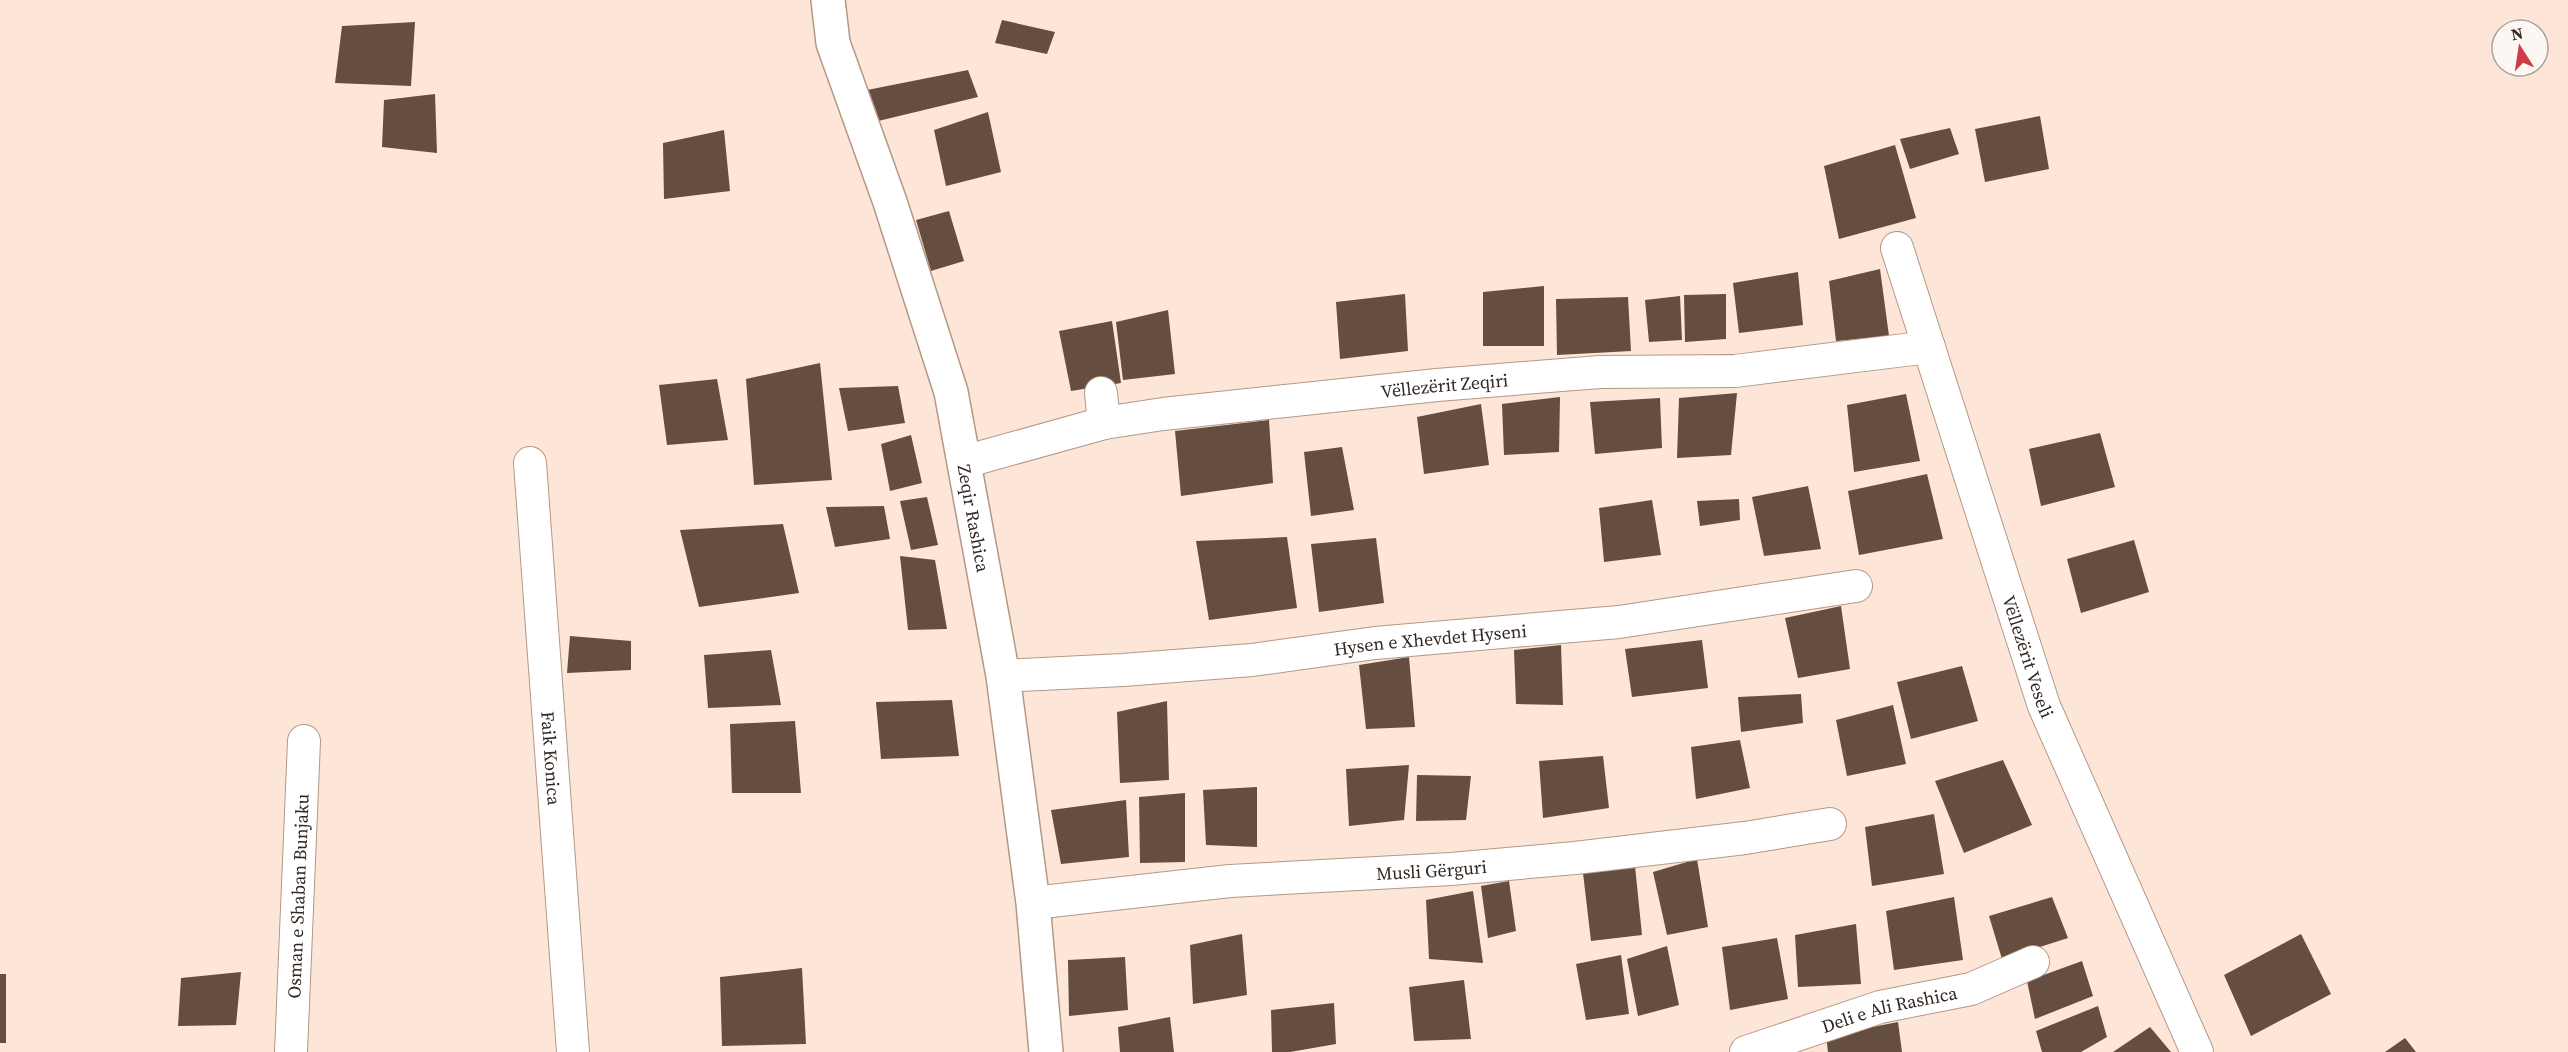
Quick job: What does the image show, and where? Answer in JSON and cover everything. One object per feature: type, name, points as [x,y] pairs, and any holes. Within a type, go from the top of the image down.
[{"type":"street","name":"Zeqir Rashica","points":[[828,0],[833,43],[890,202],[951,392],[1003,676],[1033,903],[1046,1052]]},
{"type":"street","name":"Vëllezërit Veseli","points":[[1897,248],[2044,706],[2197,1052]]},
{"type":"street","name":"Vëllezërit Zeqiri","points":[[964,462],[1103,408],[1163,414],[1437,385],[1600,372],[1735,371],[1929,347]]},
{"type":"street","name":"Faik Konica","points":[[530,463],[573,1052]]},
{"type":"street","name":"Hysen e Xhevdet Hyseni","points":[[1003,676],[1252,660],[1375,643],[1619,622],[1856,586]]},
{"type":"street","name":"Osman e Shaban Bunjaku","points":[[291,1052],[304,741]]},
{"type":"street","name":"Musli Gërguri","points":[[1033,903],[1230,881],[1451,869],[1575,858],[1745,838],[1830,824]]},
{"type":"street","name":"Deli e Ali Rashica","points":[[1746,1052],[1880,1007],[1971,989],[2033,962]]},
{"type":"building","points":[[1002,20],[1055,32],[1047,54],[995,43]]},
{"type":"building","points":[[415,22],[411,86],[335,83],[342,26]]},
{"type":"building","points":[[968,70],[978,97],[870,123],[857,92]]},
{"type":"building","points":[[435,94],[437,153],[382,147],[384,100]]},
{"type":"building","points":[[988,112],[1001,172],[946,186],[934,130]]},
{"type":"building","points":[[2040,116],[2049,169],[1985,182],[1975,129]]},
{"type":"building","points":[[1950,128],[1959,154],[1910,169],[1900,139]]},
{"type":"building","points":[[724,130],[730,191],[664,199],[663,143]]},
{"type":"building","points":[[1895,145],[1916,218],[1839,239],[1824,166]]},
{"type":"building","points":[[949,211],[964,261],[931,271],[916,220]]},
{"type":"building","points":[[1880,269],[1889,336],[1836,341],[1829,281]]},
{"type":"building","points":[[1798,272],[1803,325],[1739,333],[1733,283]]},
{"type":"building","points":[[1544,286],[1544,346],[1483,346],[1483,292]]},
{"type":"building","points":[[1405,294],[1408,351],[1340,359],[1336,302]]},
{"type":"building","points":[[1726,294],[1726,339],[1685,342],[1684,295]]},
{"type":"building","points":[[1680,296],[1682,340],[1649,342],[1645,300]]},
{"type":"building","points":[[1628,297],[1631,351],[1557,355],[1556,299]]},
{"type":"building","points":[[1168,310],[1175,374],[1123,380],[1116,322]]},
{"type":"building","points":[[1112,321],[1121,383],[1071,391],[1059,331]]},
{"type":"building","points":[[820,363],[832,480],[754,485],[746,379]]},
{"type":"building","points":[[717,379],[728,440],[667,445],[659,385]]},
{"type":"building","points":[[898,386],[905,423],[848,431],[839,388]]},
{"type":"building","points":[[1737,393],[1731,455],[1677,458],[1679,398]]},
{"type":"building","points":[[1906,394],[1920,461],[1854,472],[1847,405]]},
{"type":"building","points":[[1560,397],[1559,452],[1504,455],[1502,404]]},
{"type":"building","points":[[1660,398],[1662,448],[1595,454],[1590,402]]},
{"type":"building","points":[[1481,404],[1489,465],[1424,474],[1417,417]]},
{"type":"building","points":[[1269,420],[1273,483],[1181,496],[1175,431]]},
{"type":"building","points":[[2100,433],[2115,487],[2041,506],[2029,449]]},
{"type":"building","points":[[911,435],[922,483],[890,491],[881,444]]},
{"type":"building","points":[[1342,447],[1354,510],[1311,516],[1304,452]]},
{"type":"building","points":[[1927,474],[1943,539],[1859,555],[1848,491]]},
{"type":"building","points":[[1808,486],[1821,549],[1764,556],[1752,497]]},
{"type":"building","points":[[927,497],[938,545],[911,550],[900,501]]},
{"type":"building","points":[[1739,499],[1740,520],[1700,526],[1697,501]]},
{"type":"building","points":[[1652,500],[1661,555],[1604,562],[1599,508]]},
{"type":"building","points":[[884,506],[890,539],[835,547],[826,507]]},
{"type":"building","points":[[783,524],[799,593],[699,607],[680,530]]},
{"type":"building","points":[[1287,537],[1297,608],[1209,620],[1196,541]]},
{"type":"building","points":[[1376,538],[1384,603],[1319,612],[1311,544]]},
{"type":"building","points":[[2134,540],[2149,592],[2081,613],[2067,559]]},
{"type":"building","points":[[900,556],[935,560],[947,629],[908,630]]},
{"type":"building","points":[[1841,606],[1850,669],[1798,678],[1785,618]]},
{"type":"building","points":[[570,636],[631,641],[631,670],[567,673]]},
{"type":"building","points":[[1702,640],[1708,688],[1632,697],[1625,649]]},
{"type":"building","points":[[1561,645],[1563,705],[1516,704],[1514,650]]},
{"type":"building","points":[[771,650],[781,705],[708,708],[704,655]]},
{"type":"building","points":[[1409,657],[1415,727],[1366,729],[1359,665]]},
{"type":"building","points":[[1962,666],[1978,721],[1911,739],[1897,682]]},
{"type":"building","points":[[1801,694],[1803,723],[1741,732],[1738,697]]},
{"type":"building","points":[[952,700],[959,756],[881,759],[876,702]]},
{"type":"building","points":[[1167,701],[1169,780],[1120,783],[1117,712]]},
{"type":"building","points":[[1893,705],[1906,764],[1847,776],[1836,720]]},
{"type":"building","points":[[795,721],[801,793],[732,793],[730,724]]},
{"type":"building","points":[[1740,740],[1750,788],[1696,799],[1691,747]]},
{"type":"building","points":[[1603,756],[1609,808],[1543,818],[1539,761]]},
{"type":"building","points":[[2003,760],[2032,825],[1964,853],[1935,781]]},
{"type":"building","points":[[1409,765],[1404,820],[1349,826],[1346,769]]},
{"type":"building","points":[[1417,775],[1471,776],[1466,820],[1416,821]]},
{"type":"building","points":[[1257,787],[1257,847],[1206,845],[1203,790]]},
{"type":"building","points":[[1185,793],[1185,862],[1140,863],[1139,797]]},
{"type":"building","points":[[1126,800],[1129,857],[1061,864],[1051,810]]},
{"type":"building","points":[[1934,814],[1944,874],[1872,886],[1865,827]]},
{"type":"building","points":[[1697,859],[1708,927],[1667,935],[1653,872]]},
{"type":"building","points":[[1635,866],[1642,935],[1591,941],[1583,873]]},
{"type":"building","points":[[1509,881],[1516,931],[1488,938],[1481,886]]},
{"type":"building","points":[[1473,891],[1483,963],[1429,959],[1426,900]]},
{"type":"building","points":[[1954,897],[1963,960],[1894,970],[1886,911]]},
{"type":"building","points":[[2052,897],[2068,938],[2002,959],[1989,916]]},
{"type":"building","points":[[1856,924],[1861,984],[1798,987],[1795,935]]},
{"type":"building","points":[[1242,934],[1247,995],[1193,1004],[1190,945]]},
{"type":"building","points":[[2301,934],[2331,994],[2251,1036],[2224,975]]},
{"type":"building","points":[[1777,938],[1788,999],[1730,1010],[1722,947]]},
{"type":"building","points":[[1667,946],[1679,1005],[1638,1016],[1627,959]]},
{"type":"building","points":[[1621,955],[1629,1014],[1586,1020],[1576,964]]},
{"type":"building","points":[[1125,957],[1128,1010],[1069,1016],[1068,960]]},
{"type":"building","points":[[2082,961],[2093,996],[2035,1019],[2027,981]]},
{"type":"building","points":[[802,968],[806,1044],[722,1046],[720,977]]},
{"type":"building","points":[[241,972],[236,1025],[178,1026],[181,978]]},
{"type":"building","points":[[0,974],[6,974],[6,1043],[0,1043]]},
{"type":"building","points":[[1464,980],[1471,1039],[1414,1041],[1409,987]]},
{"type":"building","points":[[1334,1003],[1336,1044],[1290,1052],[1272,1052],[1271,1010]]},
{"type":"building","points":[[2098,1006],[2107,1037],[2081,1052],[2042,1052],[2036,1031]]},
{"type":"building","points":[[1170,1017],[1174,1052],[1120,1052],[1118,1027]]},
{"type":"building","points":[[1898,1022],[1902,1052],[1828,1052],[1826,1036]]},
{"type":"building","points":[[2150,1027],[2171,1052],[2113,1052]]},
{"type":"building","points":[[2405,1038],[2416,1052],[2385,1052]]}]
